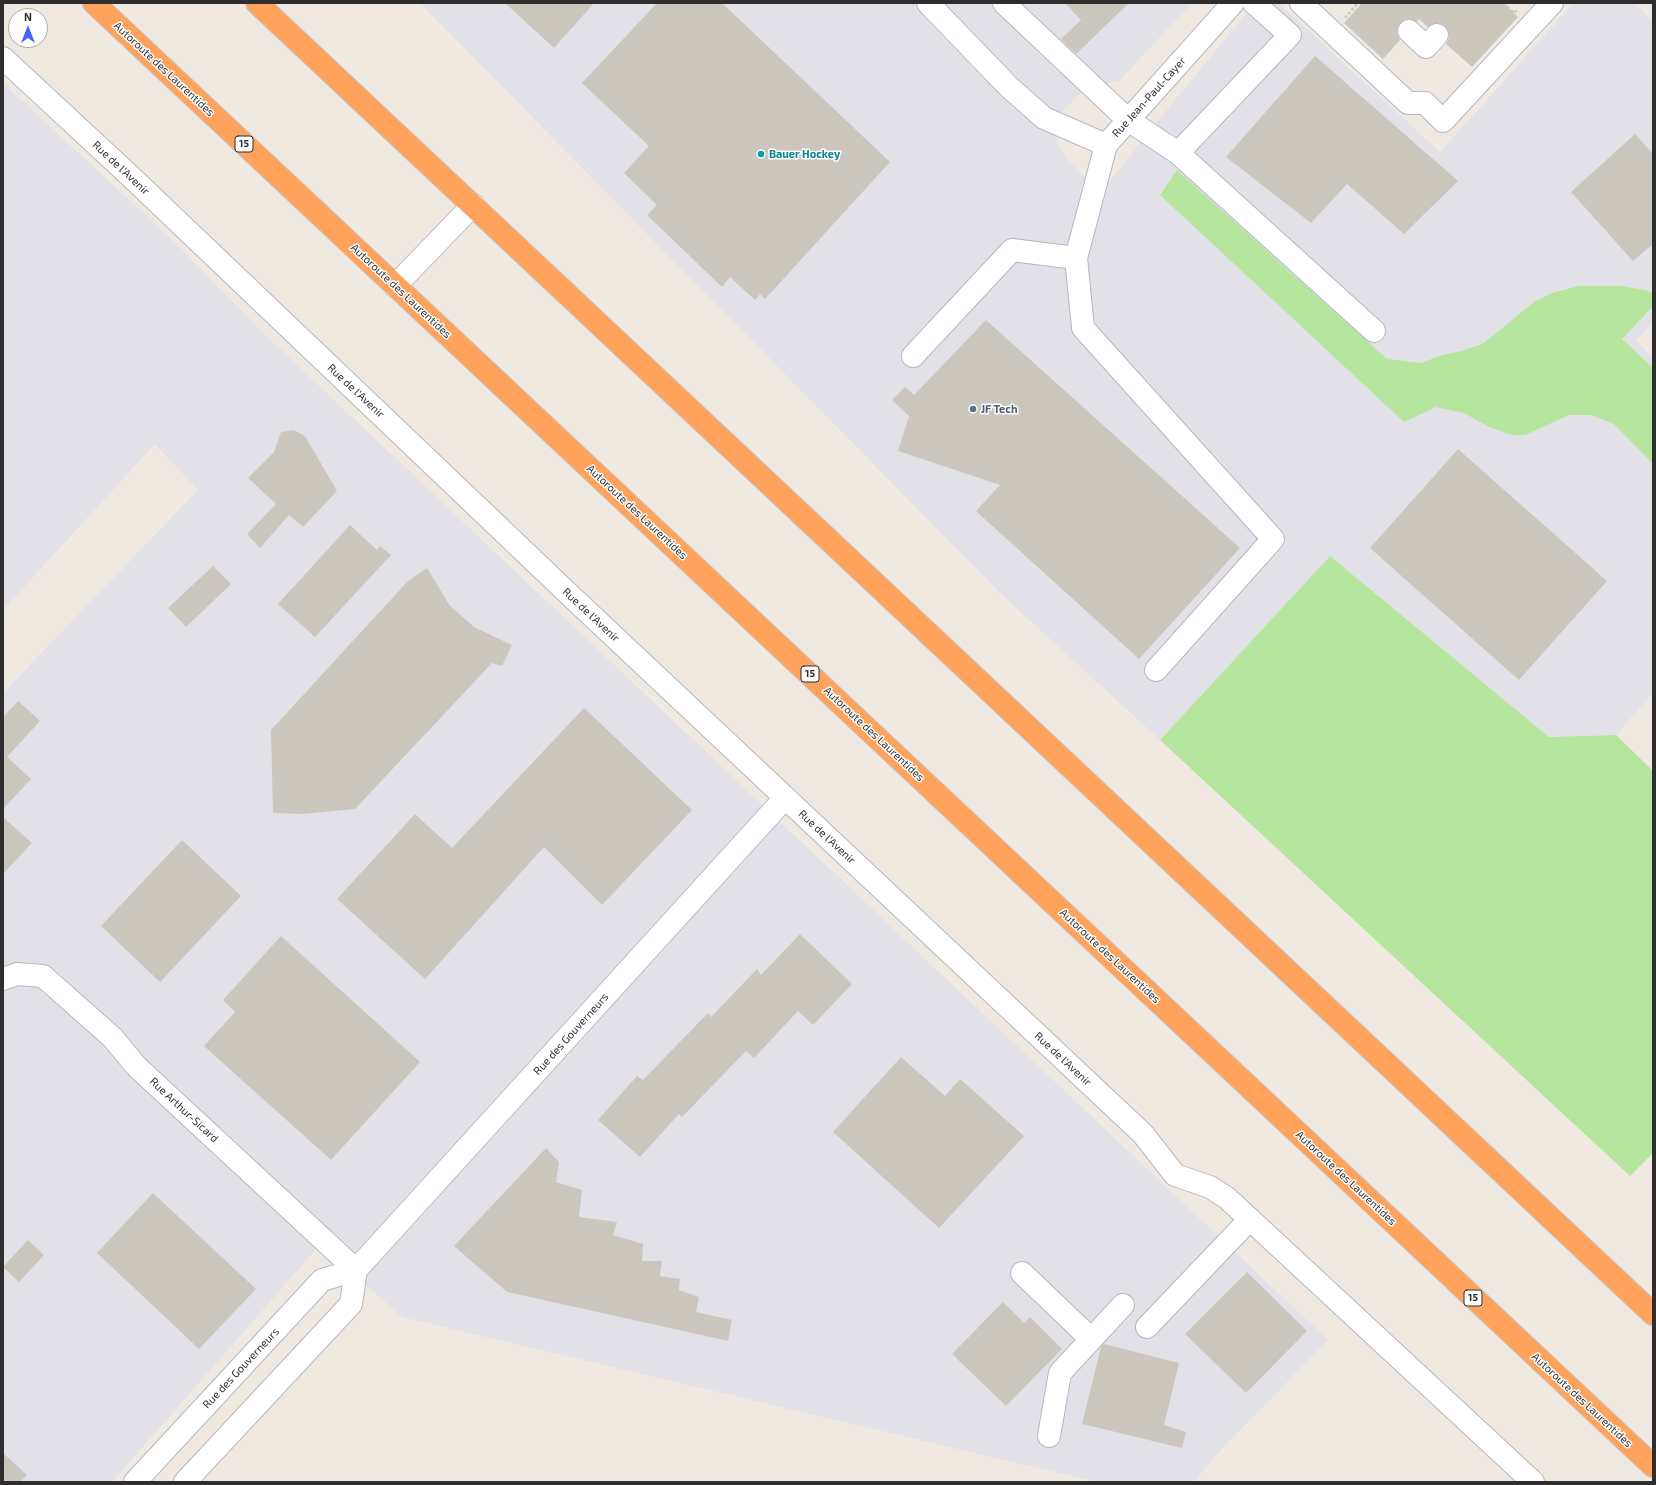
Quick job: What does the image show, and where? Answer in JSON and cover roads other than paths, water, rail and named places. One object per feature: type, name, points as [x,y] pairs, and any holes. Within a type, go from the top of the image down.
[{"type":"highway","name":"Autoroute des Laurentides","points":[[94,3],[1653,1466]]},
{"type":"highway","points":[[257,3],[1653,1314]]},
{"type":"street","name":"Rue Jean-Paul-Cayer","points":[[928,3],[1009,87],[1044,118],[1106,145],[1233,3]]},
{"type":"street","points":[[1004,3],[1128,120],[1178,153],[1374,331]]},
{"type":"street","points":[[1178,153],[1290,35],[1254,3]]},
{"type":"street","points":[[1301,3],[1408,103],[1425,103],[1443,120],[1552,3]]},
{"type":"street","points":[[1408,31],[1426,47],[1437,35]]},
{"type":"street","name":"Rue de l'Avenir","points":[[3,58],[128,174],[785,798],[1143,1134],[1175,1175],[1198,1182],[1218,1191],[1250,1219]]},
{"type":"street","points":[[1106,145],[1076,258],[1083,328],[1273,539],[1156,670]]},
{"type":"street","points":[[395,286],[473,205]]},
{"type":"street","points":[[913,356],[1012,250],[1076,258]]},
{"type":"street","name":"Rue des Gouverneurs","points":[[136,1482],[322,1280],[356,1270],[785,798]]},
{"type":"street","name":"Rue Arthur-Sicard","points":[[3,979],[17,974],[43,976],[113,1038],[136,1066],[356,1270]]},
{"type":"street","points":[[1147,1327],[1250,1219],[1533,1482]]},
{"type":"street","points":[[186,1482],[351,1304],[356,1270]]},
{"type":"street","points":[[1022,1273],[1091,1339]]},
{"type":"street","points":[[1049,1436],[1060,1373],[1123,1305]]},
{"type":"place","name":"Bauer Hockey","points":[[761,154]]},
{"type":"place","name":"JF Tech","points":[[973,409]]}]
